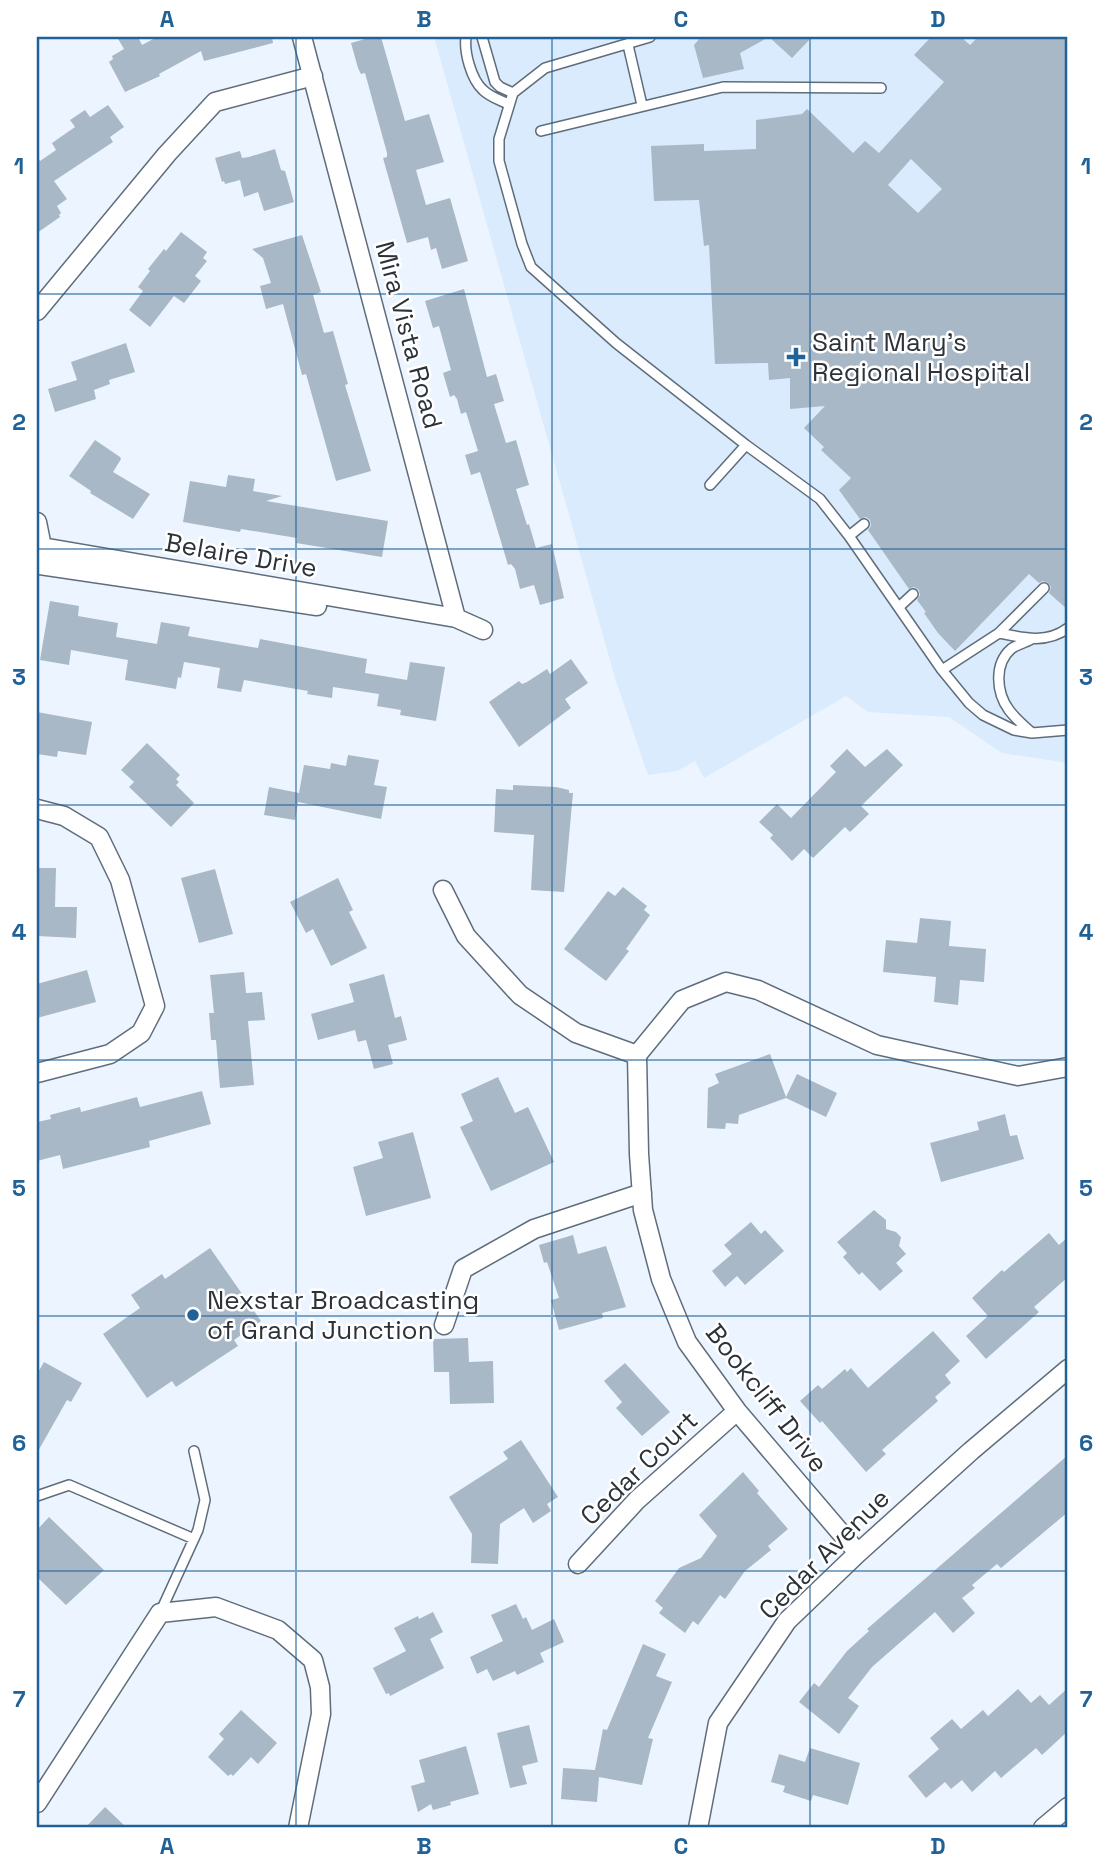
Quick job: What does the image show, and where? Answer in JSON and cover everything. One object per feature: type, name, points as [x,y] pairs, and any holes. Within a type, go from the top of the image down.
[{"type":"street","name":"Mira Vista Road","points":[[302,37],[456,618]]},
{"type":"street","points":[[37,311],[167,154],[215,102],[313,76]]},
{"type":"street","name":"Belaire Drive","points":[[37,522],[42,547],[456,618]]},
{"type":"street","points":[[37,561],[40,565],[61,569],[227,594],[442,623],[456,618],[483,630]]},
{"type":"street","points":[[37,809],[64,816],[99,837],[120,880],[155,1006],[141,1033],[110,1054],[37,1073]]},
{"type":"street","points":[[443,890],[466,936],[520,995],[576,1033],[637,1055],[682,1000],[726,982],[758,990],[877,1045],[1018,1076],[1068,1067]]},
{"type":"street","name":"Bookcliff Drive","points":[[637,1055],[643,1210],[661,1279],[687,1342],[737,1411],[858,1553]]},
{"type":"street","points":[[444,1325],[463,1269],[534,1229],[642,1193]]},
{"type":"street","name":"Cedar Avenue","points":[[698,1828],[718,1723],[787,1621],[971,1451],[1068,1370]]},
{"type":"street","name":"Cedar Court","points":[[578,1564],[637,1500],[737,1411]]},
{"type":"street","points":[[37,1803],[160,1613],[216,1606],[278,1630],[313,1660],[320,1687],[321,1714],[298,1828]]},
{"type":"street","points":[[1043,1828],[1068,1807]]},
{"type":"lane","points":[[466,37],[465,44],[476,81],[483,90],[508,104]]},
{"type":"lane","points":[[482,37],[495,82],[500,88],[513,93]]},
{"type":"lane","points":[[650,37],[545,68],[513,93],[499,139],[499,162],[531,267],[616,343],[820,499],[849,536],[942,670],[969,703],[983,715],[1008,728],[1032,733],[1068,730]]},
{"type":"lane","points":[[628,45],[642,105]]},
{"type":"lane","points":[[541,131],[723,87],[881,88]]},
{"type":"lane","points":[[710,485],[746,445]]},
{"type":"lane","points":[[849,536],[864,524]]},
{"type":"lane","points":[[942,670],[999,633],[1044,588]]},
{"type":"lane","points":[[899,607],[913,594]]},
{"type":"lane","points":[[1032,733],[1009,710],[1001,694],[998,680],[1002,660],[1012,648],[1030,640],[1052,637],[1068,628]]},
{"type":"lane","points":[[999,633],[1030,640]]},
{"type":"lane","points":[[160,1613],[198,1530],[205,1500],[194,1451]]},
{"type":"lane","points":[[37,1496],[69,1485],[194,1539]]},
{"type":"shaded area","name":"Saint Mary's Regional Hospital","points":[[434,37],[1068,37],[1068,763],[1002,753],[949,717],[868,712],[846,696],[704,778],[695,761],[677,771],[648,775],[615,678]]},
{"type":"building","points":[[117,37],[138,37],[142,45],[157,37],[272,37],[273,43],[204,61],[201,51],[159,74],[160,76],[125,92],[109,62],[113,59],[112,56],[124,49]]},
{"type":"building","points":[[381,37],[405,121],[429,114],[444,162],[416,170],[426,205],[450,198],[468,261],[442,269],[436,248],[431,250],[428,237],[407,243],[383,158],[387,157],[387,153],[365,73],[361,74],[358,68],[351,43]]},
{"type":"building","points":[[701,37],[769,37],[740,53],[744,69],[703,78],[694,45]]},
{"type":"building","points":[[769,37],[812,37],[792,58]]},
{"type":"building","points":[[931,37],[961,37],[970,45],[978,37],[1068,37],[1068,610],[1049,593],[1051,587],[1048,583],[1039,583],[1029,574],[955,651],[924,613],[926,612],[917,600],[919,590],[914,587],[909,589],[868,530],[871,526],[870,520],[866,517],[860,519],[839,490],[851,478],[821,450],[824,447],[804,428],[825,406],[790,409],[790,378],[769,380],[768,363],[715,364],[709,245],[704,246],[699,200],[654,201],[651,146],[704,144],[704,151],[756,149],[756,120],[802,114],[807,109],[853,153],[865,141],[879,153],[944,82],[914,55]],"holes":[[[911,159],[942,189],[918,213],[888,185]]]},
{"type":"building","points":[[108,105],[124,127],[110,137],[113,142],[54,181],[67,199],[57,206],[60,217],[37,233],[37,156],[40,161],[56,150],[52,143],[75,127],[70,120],[85,110],[90,117]]},
{"type":"building","points":[[275,149],[294,202],[264,211],[258,192],[244,197],[240,180],[225,184],[222,182],[215,158],[240,151],[242,158],[249,157]]},
{"type":"building","points":[[181,232],[207,252],[203,258],[207,261],[195,276],[201,281],[184,303],[174,296],[150,327],[129,310],[143,291],[138,287],[150,271],[148,269]]},
{"type":"building","points":[[302,235],[321,292],[313,295],[324,333],[333,331],[348,384],[345,385],[371,471],[336,481],[306,374],[302,375],[283,304],[266,309],[260,286],[271,283],[263,258],[252,249]]},
{"type":"building","points":[[464,289],[487,377],[496,374],[504,401],[494,404],[506,443],[516,440],[529,485],[516,489],[527,525],[529,524],[536,548],[552,544],[564,598],[540,605],[534,585],[520,589],[515,569],[511,564],[508,565],[480,472],[471,475],[465,455],[478,451],[466,412],[461,414],[457,399],[454,395],[450,397],[443,373],[451,370],[439,326],[433,328],[425,301]]},
{"type":"building","points":[[126,343],[135,372],[109,380],[110,384],[94,390],[96,399],[55,412],[48,389],[77,380],[71,362]]},
{"type":"building","points":[[95,440],[120,457],[113,472],[150,494],[133,519],[90,493],[91,491],[69,476]]},
{"type":"building","points":[[228,475],[255,479],[253,491],[282,496],[266,501],[388,521],[382,557],[296,543],[297,538],[183,522],[190,481],[226,487]]},
{"type":"building","points":[[50,601],[79,606],[78,616],[118,623],[116,637],[157,644],[161,622],[190,627],[188,636],[258,648],[260,639],[367,659],[365,673],[407,680],[410,662],[445,667],[436,721],[400,715],[401,710],[377,706],[379,694],[333,687],[332,698],[244,680],[241,692],[217,688],[220,668],[184,662],[176,689],[125,680],[128,660],[71,650],[69,665],[40,660]]},
{"type":"building","points":[[571,659],[588,683],[565,699],[571,708],[519,747],[489,702],[519,681],[522,684],[527,682],[547,669],[550,674]]},
{"type":"building","points":[[37,712],[92,722],[86,755],[58,751],[57,757],[37,754]]},
{"type":"building","points":[[147,743],[180,775],[176,779],[179,782],[176,785],[194,803],[171,827],[129,787],[134,782],[121,770]]},
{"type":"building","points":[[847,749],[865,767],[887,749],[903,765],[861,806],[869,814],[850,832],[845,827],[813,858],[804,849],[792,861],[770,838],[773,835],[759,822],[777,804],[791,818],[836,772],[830,766]]},
{"type":"building","points":[[348,755],[379,760],[374,785],[387,787],[381,819],[298,802],[295,820],[264,815],[269,787],[299,793],[304,765],[330,769],[331,763],[346,766]]},
{"type":"building","points":[[513,785],[556,787],[573,793],[564,892],[531,890],[534,835],[494,832],[496,789],[513,790]]},
{"type":"building","points":[[37,868],[56,868],[55,907],[77,907],[76,938],[37,936]]},
{"type":"building","points":[[215,869],[233,934],[199,943],[181,878]]},
{"type":"building","points":[[338,878],[353,910],[349,912],[367,948],[331,966],[313,929],[306,933],[290,902]]},
{"type":"building","points":[[623,887],[647,906],[644,910],[650,915],[626,949],[629,951],[606,981],[564,949],[608,891],[615,896]]},
{"type":"building","points":[[920,918],[951,921],[949,946],[986,949],[984,982],[960,980],[958,1005],[934,1002],[936,977],[883,972],[886,940],[917,943]]},
{"type":"building","points":[[87,970],[96,1002],[37,1018],[37,984]]},
{"type":"building","points":[[244,972],[246,993],[262,992],[265,1020],[248,1021],[254,1085],[220,1088],[216,1040],[211,1040],[209,1013],[214,1013],[210,975]]},
{"type":"building","points":[[384,974],[395,1018],[401,1016],[407,1040],[388,1045],[393,1064],[374,1069],[366,1040],[358,1042],[355,1030],[318,1040],[311,1014],[354,1002],[349,984]]},
{"type":"building","points":[[770,1054],[786,1097],[797,1074],[837,1093],[826,1117],[786,1098],[739,1115],[738,1124],[726,1123],[725,1129],[707,1128],[708,1088],[719,1083],[715,1074]]},
{"type":"building","points":[[498,1077],[515,1113],[528,1107],[554,1162],[491,1191],[460,1127],[473,1121],[461,1094]]},
{"type":"building","points":[[202,1091],[211,1124],[149,1141],[150,1147],[63,1169],[60,1155],[37,1161],[37,1122],[51,1119],[50,1115],[80,1107],[81,1112],[137,1097],[140,1107]]},
{"type":"building","points":[[1005,1114],[1010,1136],[1017,1135],[1024,1159],[941,1182],[930,1143],[979,1130],[977,1122]]},
{"type":"building","points":[[413,1132],[431,1198],[366,1216],[353,1167],[383,1158],[378,1142]]},
{"type":"building","points":[[874,1210],[886,1220],[886,1229],[901,1237],[899,1246],[906,1254],[896,1263],[903,1271],[880,1291],[862,1272],[859,1275],[843,1257],[847,1253],[837,1242]]},
{"type":"building","points":[[751,1222],[761,1234],[765,1230],[784,1251],[745,1285],[737,1276],[725,1287],[712,1271],[732,1254],[724,1245]]},
{"type":"building","points":[[1049,1233],[1059,1245],[1068,1237],[1068,1277],[1034,1307],[1039,1312],[986,1359],[966,1336],[988,1316],[972,1298]]},
{"type":"building","points":[[573,1235],[578,1254],[606,1246],[626,1307],[602,1313],[603,1318],[559,1330],[551,1300],[559,1298],[539,1245]]},
{"type":"building","name":"Nexstar Broadcasting of Grand Junction","points":[[210,1248],[261,1321],[234,1340],[238,1346],[176,1387],[172,1381],[147,1398],[103,1334],[140,1308],[131,1295],[162,1274],[165,1279]]},
{"type":"building","points":[[933,1331],[960,1361],[945,1375],[951,1383],[935,1397],[938,1401],[882,1450],[886,1454],[866,1472],[822,1421],[820,1423],[800,1401],[818,1385],[822,1389],[845,1369],[847,1372],[851,1368],[868,1388]]},
{"type":"building","points":[[468,1338],[469,1362],[493,1361],[494,1403],[450,1404],[449,1372],[434,1372],[433,1339]]},
{"type":"building","points":[[44,1362],[82,1383],[71,1402],[67,1400],[37,1453],[37,1374]]},
{"type":"building","points":[[625,1363],[670,1412],[642,1436],[616,1408],[622,1402],[604,1381]]},
{"type":"building","points":[[521,1440],[558,1497],[547,1504],[551,1511],[533,1523],[524,1508],[500,1524],[498,1564],[471,1563],[472,1534],[449,1497],[508,1459],[503,1452]]},
{"type":"building","points":[[1068,1455],[1068,1512],[1001,1568],[997,1564],[972,1585],[975,1588],[962,1598],[975,1613],[953,1633],[935,1612],[872,1667],[848,1698],[859,1706],[839,1734],[799,1702],[814,1683],[819,1687],[847,1651],[869,1631],[867,1629]]},
{"type":"building","points":[[743,1472],[788,1529],[768,1546],[771,1550],[745,1571],[725,1599],[720,1595],[698,1625],[693,1621],[685,1633],[659,1613],[663,1608],[655,1601],[679,1568],[701,1558],[717,1536],[699,1515]]},
{"type":"building","points":[[49,1517],[104,1570],[66,1605],[37,1577],[37,1530]]},
{"type":"building","points":[[516,1604],[532,1630],[554,1619],[564,1642],[540,1653],[544,1662],[517,1675],[515,1671],[493,1681],[487,1669],[477,1674],[470,1657],[503,1641],[491,1615]]},
{"type":"building","points":[[433,1612],[443,1632],[430,1639],[444,1668],[390,1696],[389,1693],[386,1694],[373,1668],[406,1651],[394,1628]]},
{"type":"building","points":[[643,1644],[666,1654],[656,1676],[672,1682],[648,1738],[653,1739],[642,1785],[599,1777],[597,1802],[561,1799],[563,1768],[595,1770],[603,1729],[607,1730]]},
{"type":"building","points":[[1068,1688],[1068,1731],[1042,1755],[1036,1748],[1001,1778],[995,1771],[972,1792],[962,1780],[951,1789],[945,1782],[926,1798],[908,1776],[939,1749],[930,1738],[952,1719],[961,1729],[983,1710],[988,1716],[1018,1689],[1031,1703],[1040,1695],[1049,1705]]},
{"type":"building","points":[[241,1710],[277,1743],[258,1764],[251,1757],[233,1776],[228,1776],[208,1757],[224,1739],[219,1734]]},
{"type":"building","points":[[529,1725],[538,1762],[522,1766],[527,1784],[510,1788],[497,1733]]},
{"type":"building","points":[[466,1746],[479,1794],[433,1810],[431,1804],[418,1812],[411,1786],[425,1782],[419,1760]]},
{"type":"building","points":[[810,1748],[860,1763],[848,1805],[813,1795],[811,1801],[783,1792],[785,1786],[771,1782],[779,1754],[805,1762]]},
{"type":"building","points":[[105,1807],[127,1828],[85,1828]]},
{"type":"place","name":"Saint Mary's Regional Hospital","points":[[796,357]]},
{"type":"place","name":"Nexstar Broadcasting of Grand Junction","points":[[193,1315]]}]
